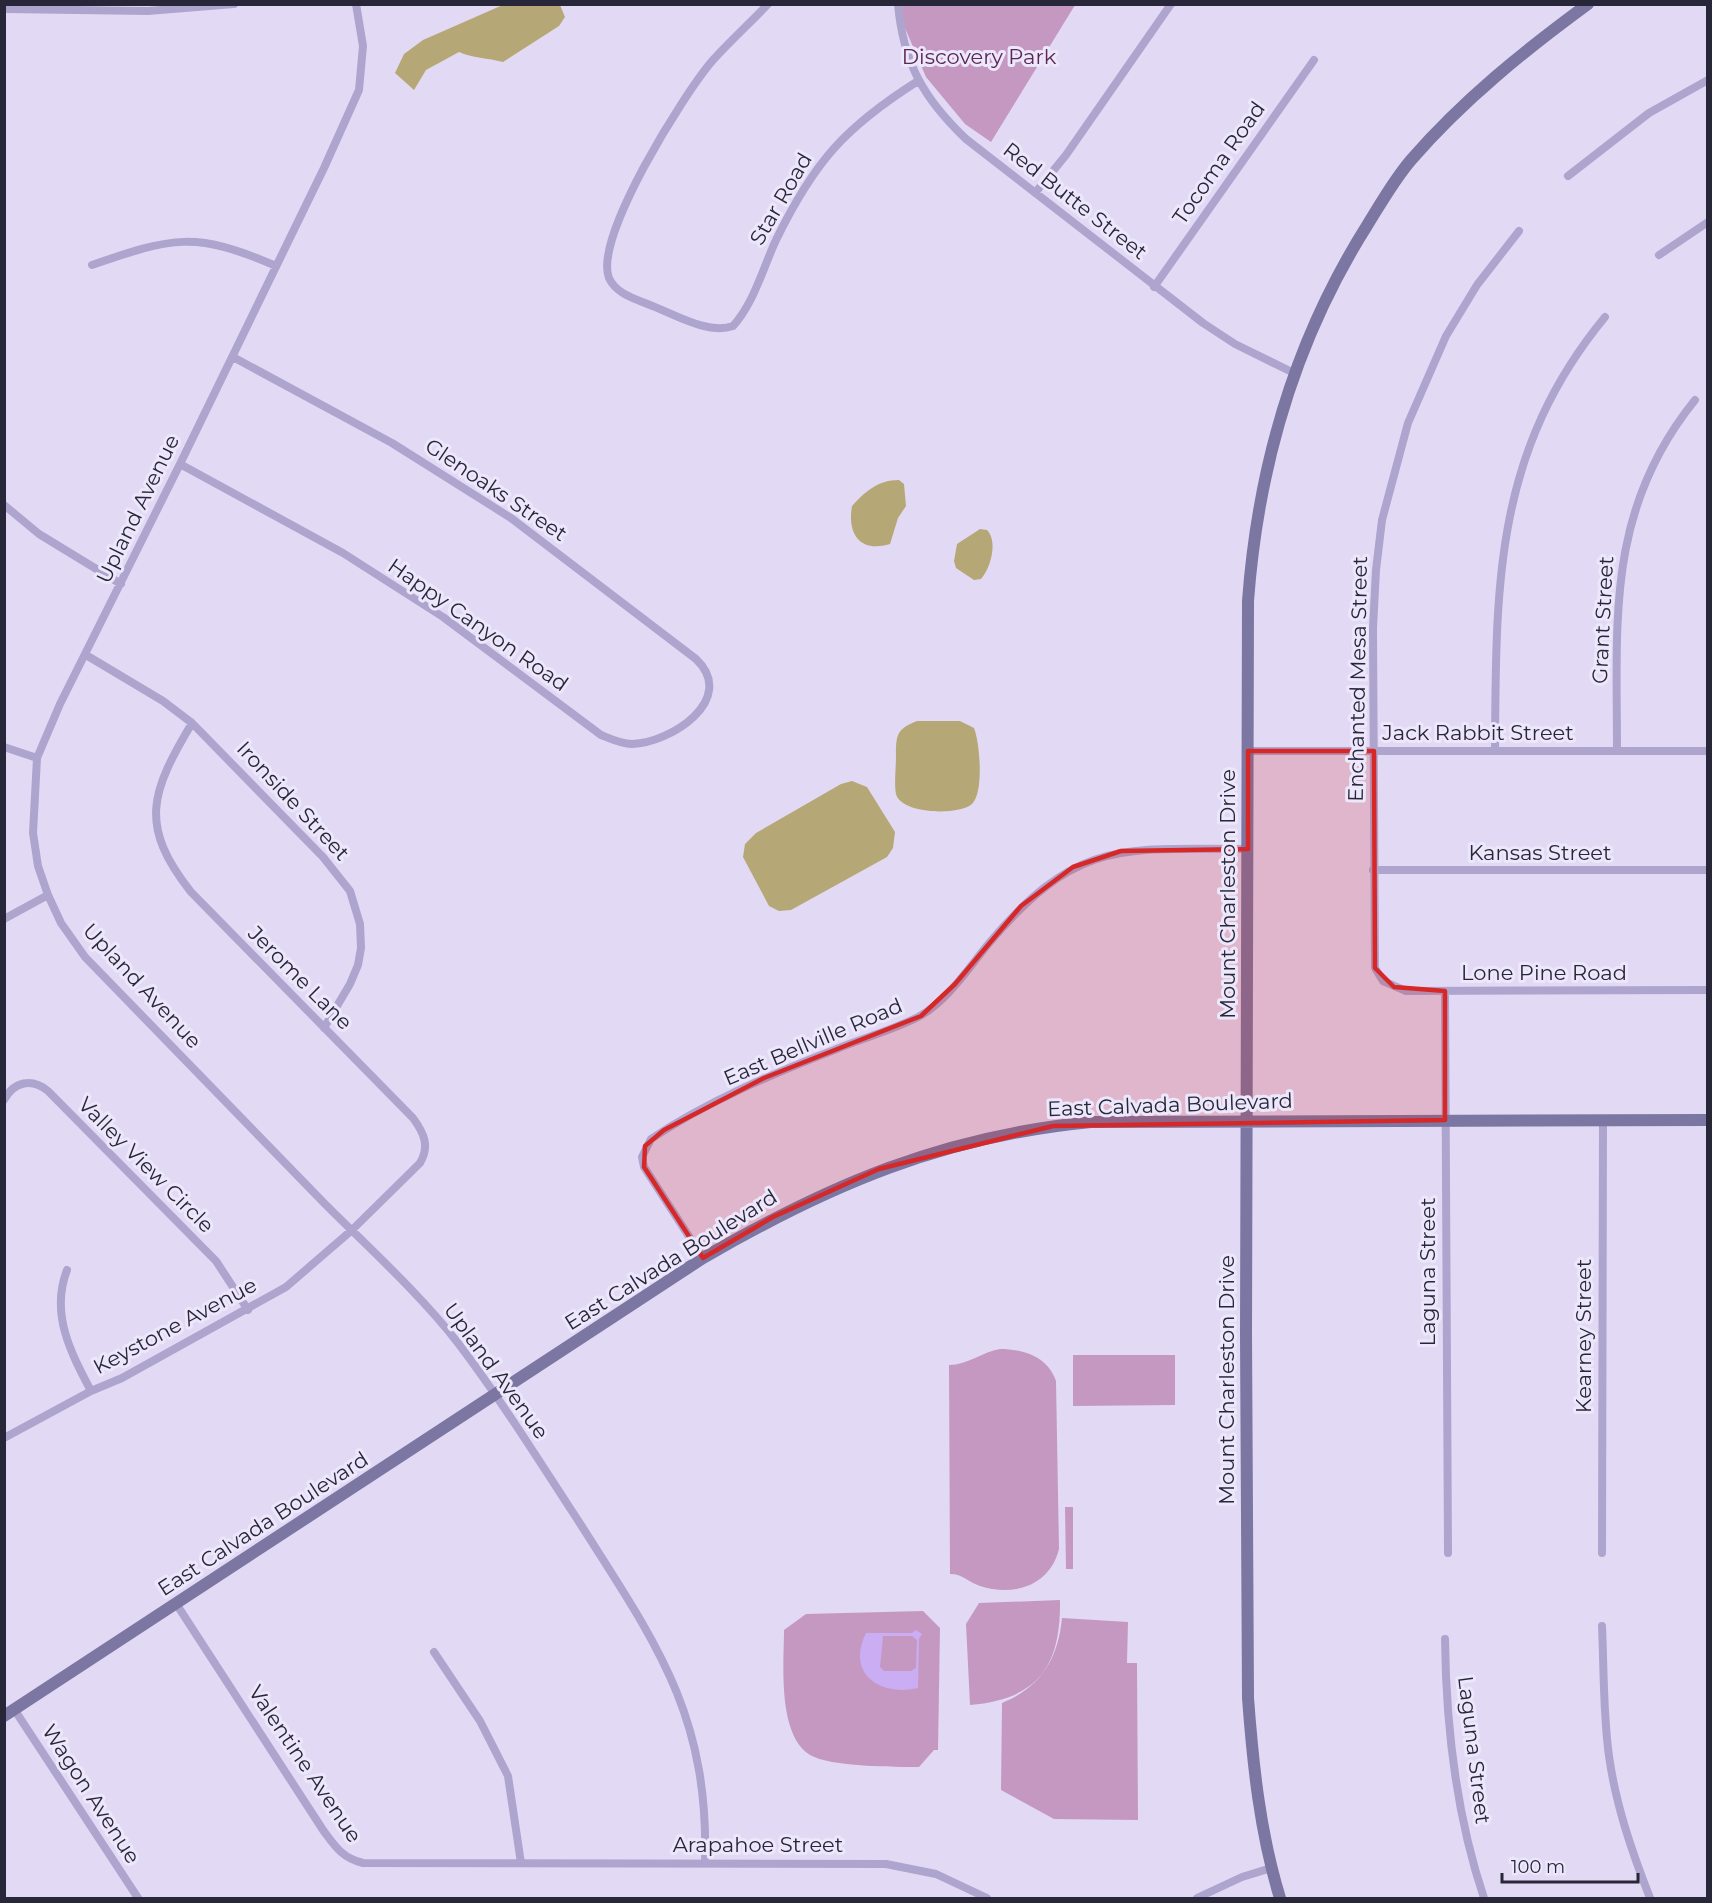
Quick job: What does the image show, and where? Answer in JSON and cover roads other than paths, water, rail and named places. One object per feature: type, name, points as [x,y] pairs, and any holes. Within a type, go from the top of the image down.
[{"type":"street","points":[[4,9],[26,7],[148,8],[234,4]]},
{"type":"street","name":"Upland Avenue","points":[[356,4],[363,46],[362,78],[359,90],[233,357],[60,704],[37,758],[33,833],[38,866],[61,923],[85,957],[432,1313],[496,1395],[645,1626],[670,1671],[683,1704],[703,1786],[706,1817],[705,1862]]},
{"type":"street","name":"Star Road","points":[[768,4],[697,80],[652,151],[614,236],[608,271],[616,288],[629,297],[714,328],[725,328],[740,318],[804,187],[825,157],[860,121],[918,81]]},
{"type":"street","name":"Red Butte Street","points":[[898,4],[906,50],[918,81],[947,120],[1035,193],[1154,286],[1235,344],[1294,373]]},
{"type":"street","points":[[1035,193],[1066,154],[1171,4]]},
{"type":"street","name":"Mount Charleston Drive","points":[[1280,1899],[1271,1868],[1252,1760],[1248,1698],[1248,601],[1252,549],[1269,451],[1294,373],[1330,290],[1355,244],[1410,161],[1492,78],[1588,4]]},
{"type":"street","name":"Tocoma Road","points":[[1154,286],[1314,60]]},
{"type":"street","points":[[1568,176],[1649,113],[1707,80]]},
{"type":"street","points":[[1659,255],[1707,222]]},
{"type":"street","name":"Enchanted Mesa Street","points":[[1383,981],[1376,968],[1374,954],[1373,870],[1376,570],[1382,520],[1392,476],[1419,394],[1446,336],[1477,285],[1519,231]]},
{"type":"street","points":[[92,265],[162,243],[185,240],[215,243],[276,266]]},
{"type":"street","points":[[1495,751],[1498,581],[1514,493],[1543,414],[1585,341],[1605,317]]},
{"type":"street","name":"Glenoaks Street","points":[[233,357],[392,443],[511,518],[696,659],[705,668],[710,687]]},
{"type":"street","name":"Grant Street","points":[[1617,751],[1617,642],[1623,550],[1637,504],[1660,449],[1695,400]]},
{"type":"street","name":"Happy Canyon Road","points":[[180,464],[343,554],[443,617],[601,735],[615,741],[632,744],[649,741],[672,732],[696,715],[706,702],[710,687]]},
{"type":"street","points":[[4,505],[39,534],[121,584]]},
{"type":"street","name":"Ironside Street","points":[[86,655],[163,701],[192,723],[323,857],[354,900],[360,924],[361,948],[358,965],[350,984],[324,1028]]},
{"type":"street","name":"Jerome Lane","points":[[192,723],[167,765],[156,802],[156,823],[165,854],[191,892],[412,1118],[425,1137],[425,1155],[420,1163],[351,1230]]},
{"type":"street","points":[[4,747],[37,758]]},
{"type":"street","name":"Jack Rabbit Street","points":[[1248,751],[1707,751]]},
{"type":"street","name":"East Bellville Road","points":[[703,1258],[644,1167],[642,1157],[651,1139],[764,1078],[894,1029],[921,1016],[955,984],[1021,906],[1061,874],[1121,851],[1248,849]]},
{"type":"street","name":"Kansas Street","points":[[1373,870],[1707,870]]},
{"type":"street","points":[[4,920],[48,895]]},
{"type":"street","name":"Lone Pine Road","points":[[1383,981],[1406,991],[1707,990]]},
{"type":"street","name":"Laguna Street","points":[[1445,992],[1448,1553]]},
{"type":"street","name":"Valley View Circle","points":[[4,1100],[15,1087],[23,1083],[40,1084],[216,1261],[248,1310]]},
{"type":"street","name":"Kearney Street","points":[[1602,1553],[1603,1119]]},
{"type":"street","name":"East Calvada Boulevard","points":[[9,1713],[703,1258],[773,1217],[879,1169],[936,1151],[1053,1126],[1111,1122],[1707,1120]]},
{"type":"street","name":"Keystone Avenue","points":[[4,1438],[248,1310],[306,1272],[351,1230]]},
{"type":"street","points":[[67,1270],[61,1290],[64,1332],[69,1350],[91,1391]]},
{"type":"street","name":"Valentine Avenue","points":[[177,1605],[341,1854],[363,1863],[521,1863]]},
{"type":"street","points":[[1602,1626],[1609,1757],[1618,1804],[1650,1899]]},
{"type":"street","name":"Laguna Street","points":[[1445,1639],[1445,1689],[1454,1777],[1462,1819],[1484,1899]]},
{"type":"street","points":[[434,1653],[480,1721],[508,1776],[521,1863]]},
{"type":"street","name":"Wagon Avenue","points":[[9,1713],[138,1899]]},
{"type":"street","name":"Arapahoe Street","points":[[521,1863],[886,1864],[936,1875],[987,1899]]},
{"type":"street","points":[[1197,1899],[1242,1877],[1271,1868]]},
{"type":"park label","name":"Discovery Park","points":[[979,57]]}]
